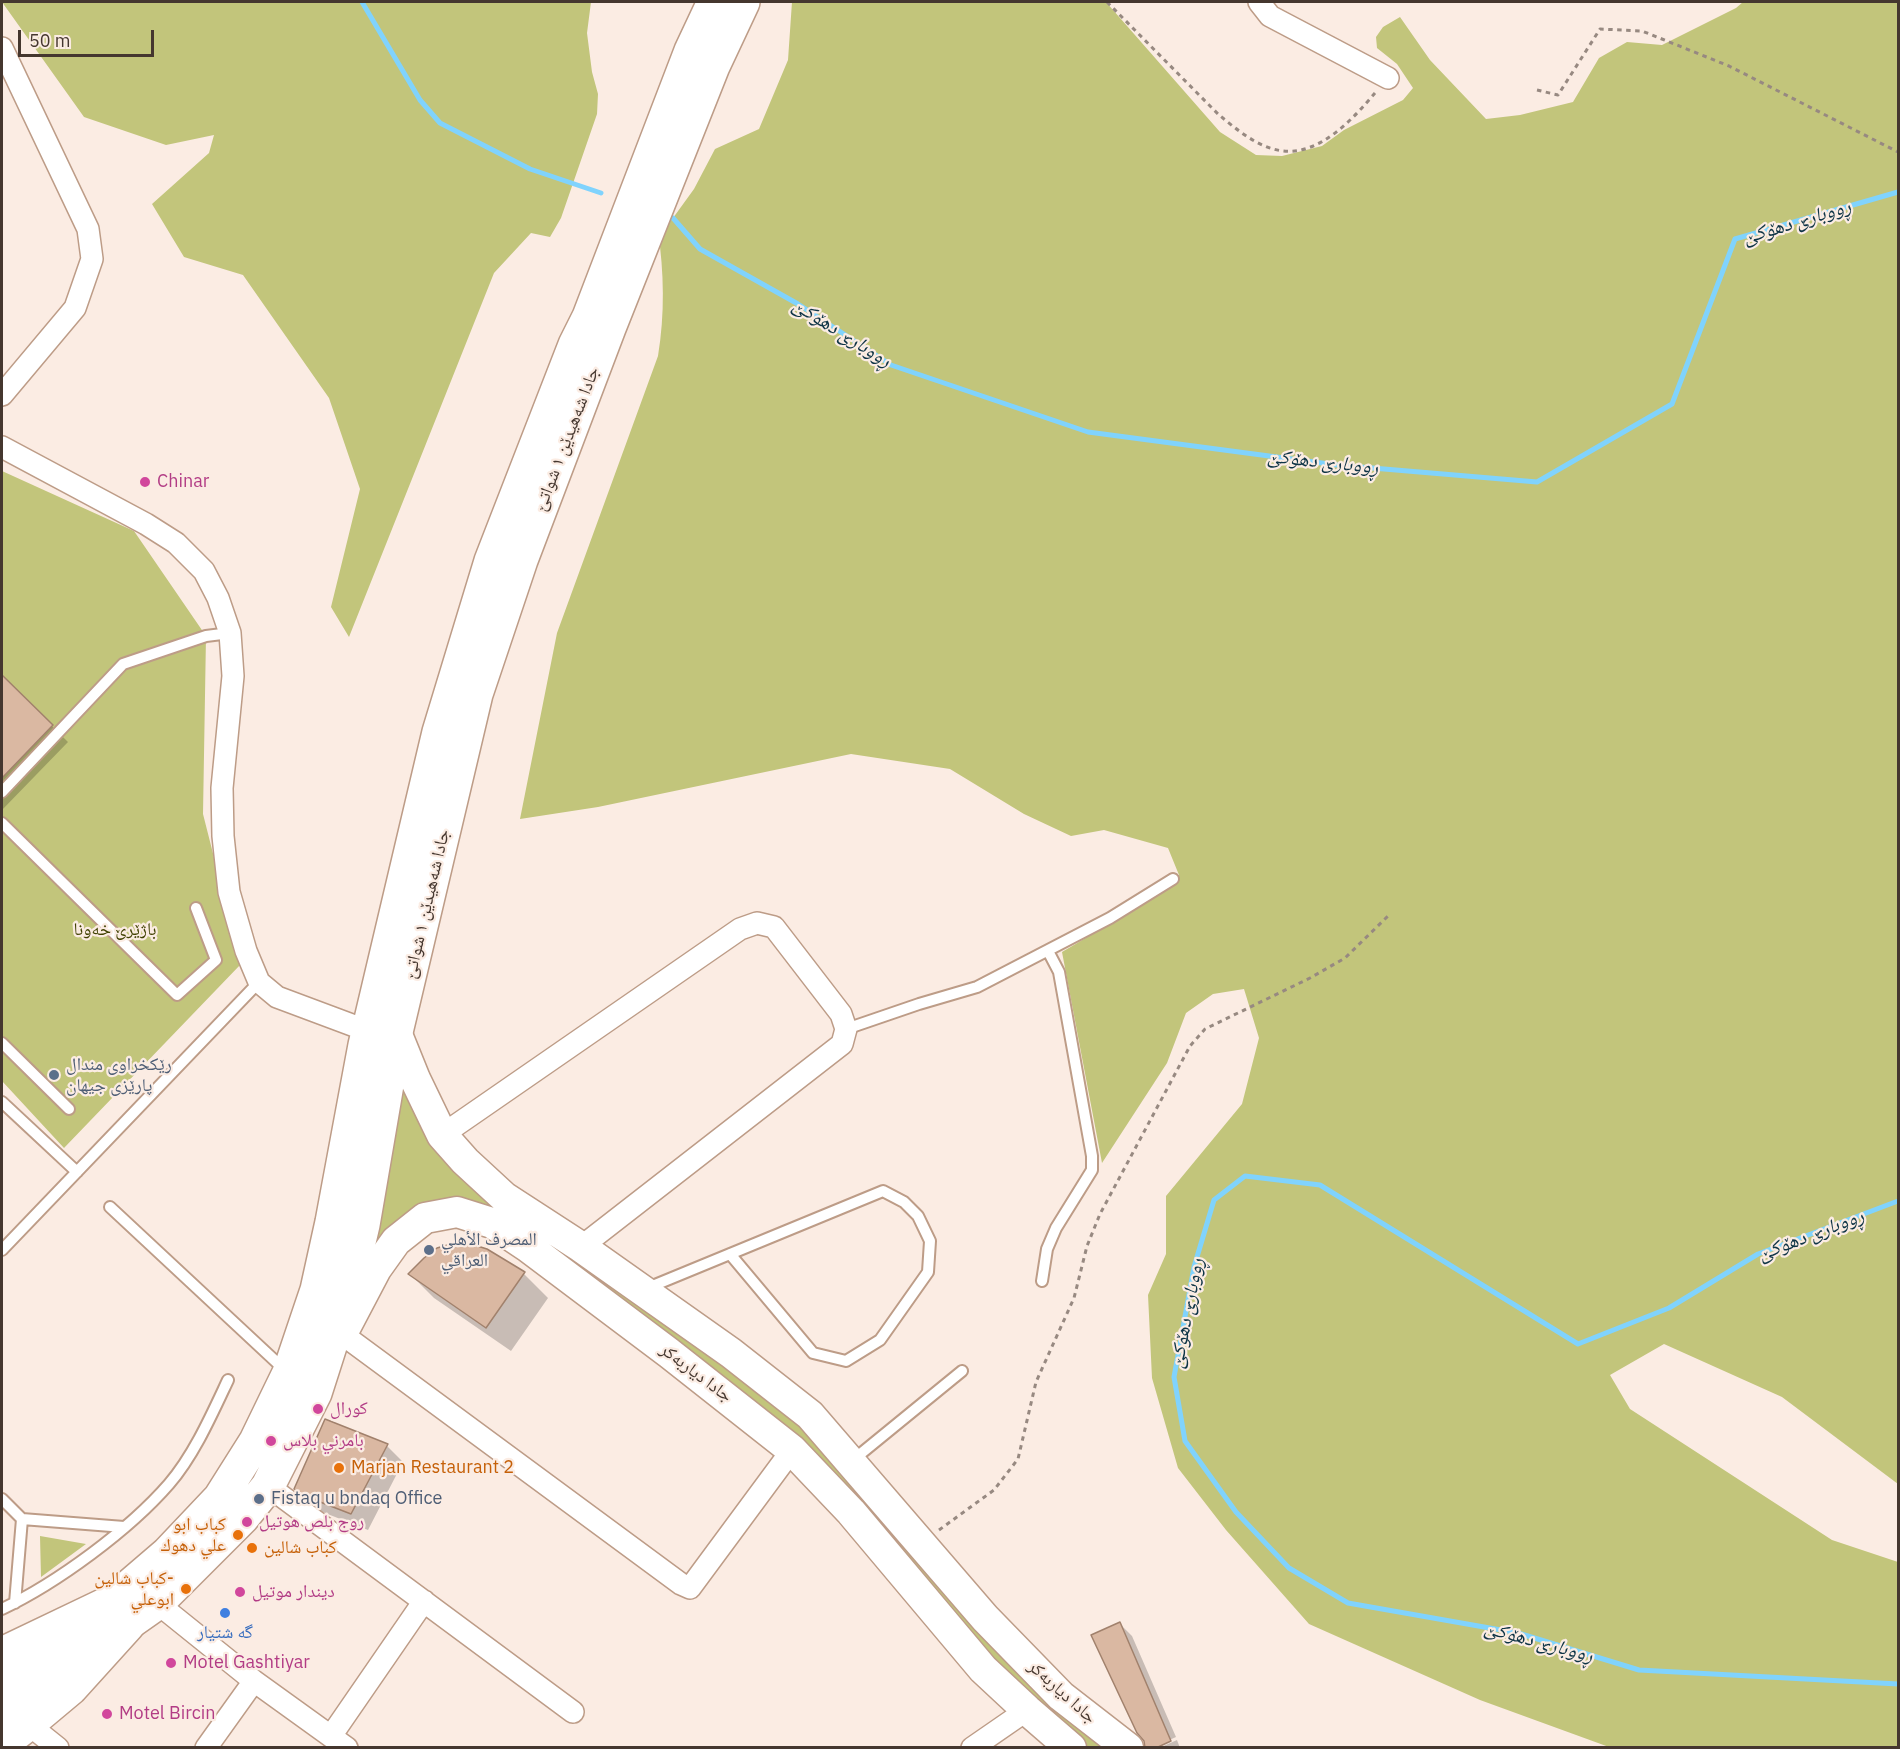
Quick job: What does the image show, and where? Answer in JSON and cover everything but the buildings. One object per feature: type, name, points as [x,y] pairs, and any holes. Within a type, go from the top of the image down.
[{"type":"main road","name":"جادا شەهیدێن ١ شواتێ","points":[[119,1613],[167,1554],[220,1498],[256,1441],[289,1373],[317,1290],[382,1032],[476,694],[599,323],[702,59],[714,2]]},
{"type":"main road","name":"جادا شەهیدێن ١ شواتێ","points":[[702,59],[743,2]]},
{"type":"main road","name":"جادا شەهیدێن ١ شواتێ","points":[[2,1677],[119,1613],[157,1603],[243,1517],[268,1486],[315,1393],[347,1293],[360,1236],[382,1032]]},
{"type":"main road","name":"جادا دیاربه‌كر","points":[[382,1032],[415,1079],[442,1136],[465,1161],[504,1197],[647,1293],[731,1353],[810,1415],[985,1618],[1061,1696],[1128,1748]]},
{"type":"main road","name":"جادا دیاربه‌كر","points":[[315,1393],[342,1334],[376,1269],[396,1241],[426,1218],[458,1212],[492,1223],[631,1324],[735,1403],[792,1450],[851,1512],[983,1669],[1071,1748]]},
{"type":"main road","points":[[631,1324],[647,1293]]},
{"type":"main road","points":[[2,1654],[119,1613]]},
{"type":"main road","points":[[2,1744],[15,1718],[71,1688],[119,1613]]},
{"type":"street","points":[[1259,2],[1270,16],[1388,78]]},
{"type":"street","points":[[2,48],[88,229],[92,259],[75,308],[2,395]]},
{"type":"street","points":[[2,447],[146,524],[176,543],[204,571],[218,598],[230,633],[233,676],[222,788],[223,836],[229,892],[246,951],[259,982],[277,997],[382,1032]]},
{"type":"street","points":[[442,1136],[740,929],[757,923],[774,927],[842,1014],[846,1029],[842,1044],[581,1247]]},
{"type":"street","points":[[342,1334],[681,1584],[690,1588],[792,1450]]},
{"type":"street","points":[[268,1486],[573,1712]]},
{"type":"street","points":[[157,1603],[254,1681],[339,1742],[424,1601]]},
{"type":"street","points":[[206,1748],[254,1681]]},
{"type":"street","points":[[972,1748],[1027,1710]]},
{"type":"street","points":[[15,1718],[57,1748]]},
{"type":"lane","points":[[2,792],[123,664],[206,636],[230,633]]},
{"type":"lane","points":[[2,823],[177,995],[216,960],[196,908]]},
{"type":"lane","points":[[846,1029],[977,987],[1110,918],[1173,879]]},
{"type":"lane","points":[[1042,1281],[1047,1249],[1056,1228],[1092,1170],[1092,1156],[1059,972],[1048,951]]},
{"type":"lane","points":[[2,1250],[259,982]]},
{"type":"lane","points":[[2,1044],[69,1109]]},
{"type":"lane","points":[[2,1102],[77,1172]]},
{"type":"lane","points":[[647,1293],[730,1254],[883,1191],[904,1202],[918,1216],[930,1241],[928,1272],[880,1340],[846,1361],[813,1353],[730,1254]]},
{"type":"lane","points":[[110,1207],[289,1373]]},
{"type":"lane","points":[[850,1462],[962,1371]]},
{"type":"lane","points":[[2,1609],[81,1561],[124,1527],[170,1483],[203,1433],[228,1380]]},
{"type":"lane","points":[[2,1499],[22,1519],[124,1527]]},
{"type":"lane","points":[[15,1603],[22,1519]]},
{"type":"path","points":[[1107,2],[1231,125],[1267,147],[1281,151],[1295,151],[1317,144],[1332,134],[1363,108],[1388,78]]},
{"type":"path","points":[[1538,90],[1558,95],[1600,29],[1642,31],[1729,66],[1899,152]]},
{"type":"path","points":[[921,1544],[994,1490],[1018,1459],[1036,1382],[1074,1298],[1086,1246],[1100,1214],[1190,1046],[1205,1029],[1311,978],[1344,958],[1388,916]]},
{"type":"green space","points":[[2,2],[591,2],[587,33],[592,72],[598,94],[597,114],[561,218],[550,237],[531,233],[494,273],[349,637],[331,607],[360,489],[329,398],[243,275],[184,257],[152,204],[209,153],[214,135],[166,145],[84,117]]},
{"type":"green space","points":[[792,2],[1106,2],[1220,132],[1256,155],[1282,156],[1322,146],[1344,130],[1403,100],[1413,88],[1397,64],[1377,48],[1376,37],[1383,27],[1400,17],[1430,60],[1486,119],[1520,115],[1573,102],[1599,58],[1627,42],[1662,45],[1736,8],[1743,2],[1898,2],[1898,1484],[1782,1397],[1664,1344],[1610,1375],[1630,1409],[1832,1540],[1898,1562],[1898,1747],[1609,1747],[1480,1700],[1309,1624],[1226,1530],[1178,1468],[1152,1378],[1148,1295],[1166,1254],[1166,1196],[1242,1104],[1259,1038],[1244,989],[1213,994],[1186,1013],[1167,1063],[1102,1163],[1062,952],[1167,890],[1179,875],[1168,848],[1104,830],[1071,836],[1024,814],[950,769],[851,754],[598,807],[520,819],[557,633],[658,356],[663,293],[658,231],[673,218],[694,189],[715,149],[759,129],[788,60]]},
{"type":"green space","name":"باژێرێ خه‌ونا","points":[[2,471],[134,531],[206,636],[203,814],[241,964],[64,1148],[2,1081]]},
{"type":"green space","points":[[396,1032],[442,1135],[731,1353],[1128,1747],[1071,1747],[792,1450],[458,1212],[347,1293]]},
{"type":"green space","points":[[40,1536],[86,1544],[41,1577]]},
{"type":"waterway","name":"ڕووبارێ دهۆكێ","points":[[362,2],[420,100],[440,123],[530,169],[601,193]]},
{"type":"waterway","name":"ڕووبارێ دهۆكێ","points":[[666,216],[673,218],[700,249],[798,304],[891,365],[1088,432],[1337,465],[1537,482],[1672,404],[1735,239],[1898,192]]},
{"type":"waterway","name":"ڕووبارێ دهۆكێ","points":[[1898,1201],[1758,1254],[1669,1308],[1578,1344],[1320,1185],[1245,1176],[1214,1200],[1194,1267],[1174,1377],[1185,1441],[1236,1512],[1289,1568],[1348,1603],[1518,1633],[1639,1670],[1898,1684]]},
{"type":"place","name":"Chinar","points":[[145,482]]},
{"type":"place","name":"رێکخراوی مندال پارێزی جیهان","points":[[54,1075]]},
{"type":"place","name":"المصرف الأهلي العراقي","points":[[429,1250]]},
{"type":"place","name":"كورال","points":[[318,1409]]},
{"type":"place","name":"بامرني بلاس","points":[[271,1441]]},
{"type":"place","name":"Marjan Restaurant 2","points":[[339,1468]]},
{"type":"place","name":"Fistaq u bndaq Office","points":[[259,1499]]},
{"type":"place","name":"روج بلص هوتيل","points":[[247,1522]]},
{"type":"place","name":"كباب ابو علي دهوك","points":[[238,1535]]},
{"type":"place","name":"كباب شالين","points":[[252,1548]]},
{"type":"place","name":"كباب شالين- ابوعلي","points":[[186,1589]]},
{"type":"place","name":"ديندار موتيل","points":[[240,1592]]},
{"type":"place","name":"گه شتيار","points":[[225,1613]]},
{"type":"place","name":"Motel Gashtiyar","points":[[171,1663]]},
{"type":"place","name":"Motel Bircin","points":[[107,1714]]}]
